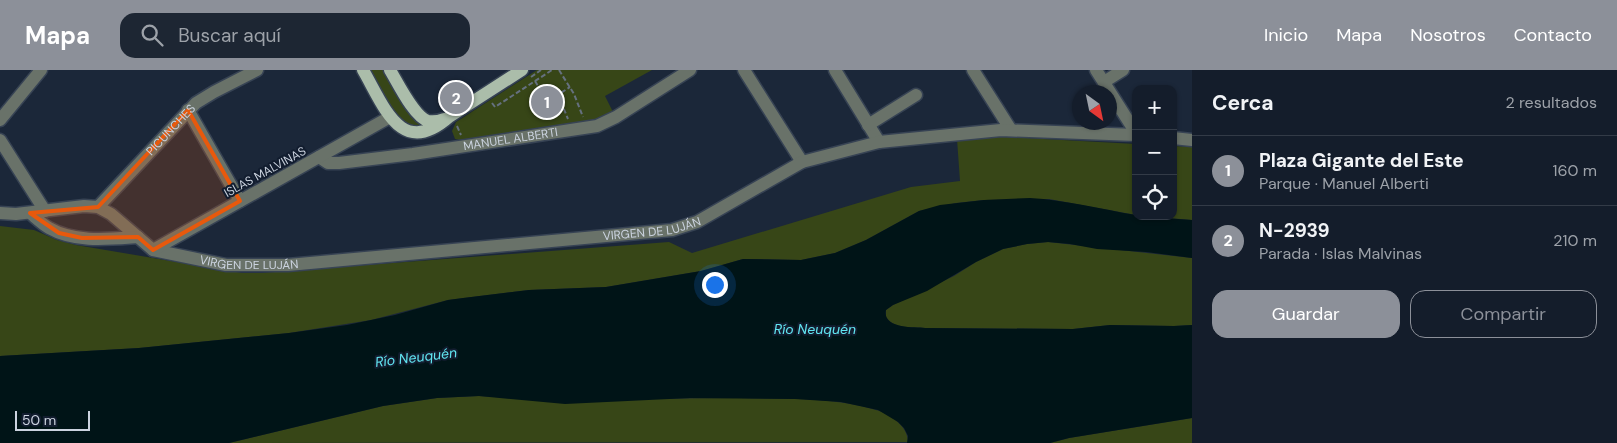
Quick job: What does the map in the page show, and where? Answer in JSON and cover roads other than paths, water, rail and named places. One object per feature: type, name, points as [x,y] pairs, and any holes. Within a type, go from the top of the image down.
[{"type":"main road","points":[[363,70],[390,117],[403,129],[420,133],[453,121],[522,70]]},
{"type":"main road","points":[[390,70],[411,104],[423,118],[434,122],[453,121]]},
{"type":"street","points":[[0,120],[41,70]]},
{"type":"street","name":"PICUNCHES","points":[[98,207],[188,110],[204,97],[257,70]]},
{"type":"street","name":"MANUEL ALBERTI","points":[[319,157],[325,161],[335,163],[382,158],[597,126],[613,119],[690,70]]},
{"type":"street","points":[[744,70],[802,162]]},
{"type":"street","points":[[835,70],[879,142]]},
{"type":"street","points":[[973,70],[1011,130]]},
{"type":"street","points":[[1096,70],[1134,130]]},
{"type":"street","points":[[1104,82],[1123,70]]},
{"type":"street","points":[[868,125],[916,94]]},
{"type":"street","points":[[188,110],[240,201]]},
{"type":"street","name":"ISLAS MALVINAS","points":[[153,250],[390,117]]},
{"type":"street","name":"VIRGEN DE LUJÁN","points":[[153,250],[220,264],[278,266],[672,230],[697,222],[802,162],[879,142],[976,131],[1011,130],[1132,134]]},
{"type":"street","points":[[1177,138],[1192,140]]},
{"type":"street","points":[[0,140],[45,211]]},
{"type":"street","points":[[0,213],[30,213],[84,206],[98,207],[111,214],[153,250]]},
{"type":"street","points":[[30,213],[47,227],[59,233],[105,239],[138,238]]},
{"type":"water","name":"Río Neuquén","points":[[1043,199],[1132,214],[1132,220],[1192,220],[1192,258],[1146,252],[1097,249],[1048,242],[1027,244],[1003,249],[976,262],[927,291],[893,305],[886,310],[886,316],[889,321],[900,326],[925,328],[1073,329],[1110,325],[1192,325],[1192,418],[1069,438],[1050,443],[907,443],[908,436],[898,422],[878,410],[841,402],[795,399],[690,398],[565,404],[479,396],[437,398],[383,406],[229,443],[0,443],[0,356],[139,348],[289,333],[347,325],[395,315],[448,300],[529,290],[606,287],[701,271],[743,259],[801,260],[835,253],[866,240],[919,211],[940,205],[984,200]]},
{"type":"place","name":"N-2939","points":[[456,98]]},
{"type":"place","name":"Plaza Gigante del Este","points":[[547,102]]}]
